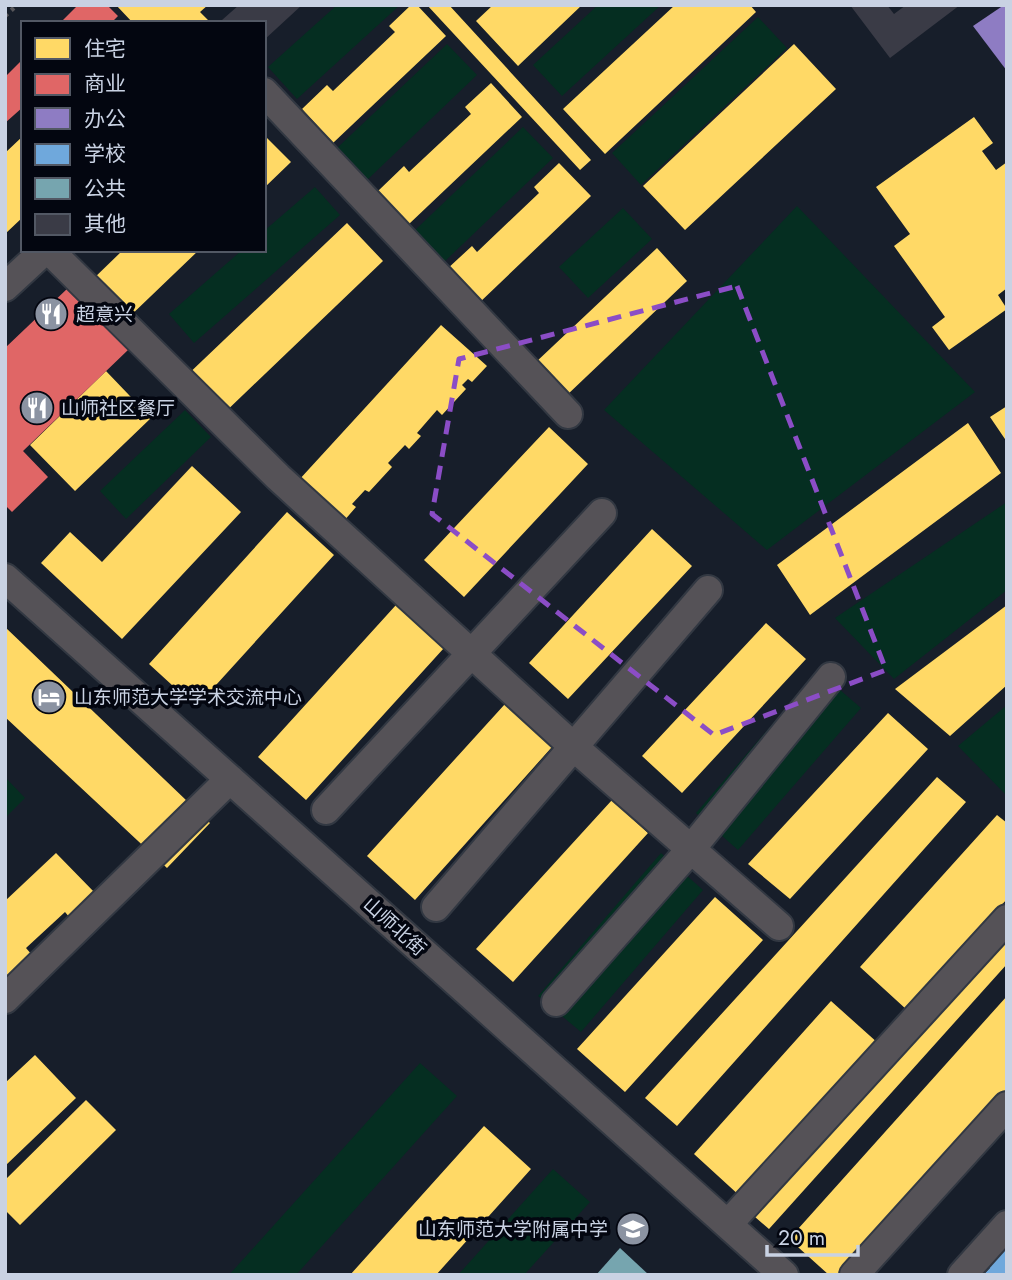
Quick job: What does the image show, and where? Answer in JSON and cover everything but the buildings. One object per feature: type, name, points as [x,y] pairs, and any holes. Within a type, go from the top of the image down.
[{"type":"street","points":[[266,94],[568,414]]},
{"type":"street","points":[[5,287],[45,252]]},
{"type":"street","points":[[49,252],[278,477],[575,748],[779,926]]},
{"type":"street","points":[[326,810],[602,513]]},
{"type":"street","name":"山师北街","points":[[5,578],[784,1275]]},
{"type":"street","points":[[436,907],[708,590]]},
{"type":"street","points":[[556,1002],[691,849],[831,677]]},
{"type":"street","points":[[5,999],[230,779]]},
{"type":"street","points":[[728,1224],[1007,919]]},
{"type":"street","points":[[855,1275],[1007,1106]]},
{"type":"street","points":[[962,1275],[1007,1225]]},
{"type":"path","points":[[5,16],[17,5]]},
{"type":"highlighted area","points":[[737,286],[886,670],[714,735],[432,514],[459,359]]},
{"type":"green space","points":[[337,5],[400,5],[297,99],[268,67]]},
{"type":"green space","points":[[598,5],[661,5],[562,96],[533,65]]},
{"type":"green space","points":[[758,17],[787,48],[641,185],[612,153]]},
{"type":"green space","points":[[447,44],[477,75],[366,181],[336,149]]},
{"type":"green space","points":[[523,127],[553,158],[442,264],[412,233]]},
{"type":"green space","points":[[315,187],[340,215],[194,343],[169,314],[240,252],[266,252],[266,229]]},
{"type":"green space","points":[[797,206],[975,392],[767,550],[604,410]]},
{"type":"green space","points":[[623,208],[652,239],[588,298],[559,267]]},
{"type":"green space","points":[[185,410],[211,437],[126,519],[100,491]]},
{"type":"green space","points":[[1007,502],[1007,590],[894,679],[835,618]]},
{"type":"green space","points":[[818,671],[861,708],[738,850],[696,813]]},
{"type":"green space","points":[[1007,705],[1007,796],[958,746]]},
{"type":"green space","points":[[5,777],[25,798],[5,818]]},
{"type":"green space","points":[[661,853],[703,890],[581,1032],[538,996]]},
{"type":"green space","points":[[420,1063],[457,1096],[296,1275],[229,1275]]},
{"type":"green space","points":[[553,1169],[590,1202],[524,1275],[458,1275]]},
{"type":"place","name":"超意兴","points":[[51,314]]},
{"type":"place","name":"山师社区餐厅","points":[[37,408]]},
{"type":"place","name":"山东师范大学学术交流中心","points":[[49,697]]},
{"type":"place","name":"山东师范大学附属中学","points":[[633,1229]]}]
